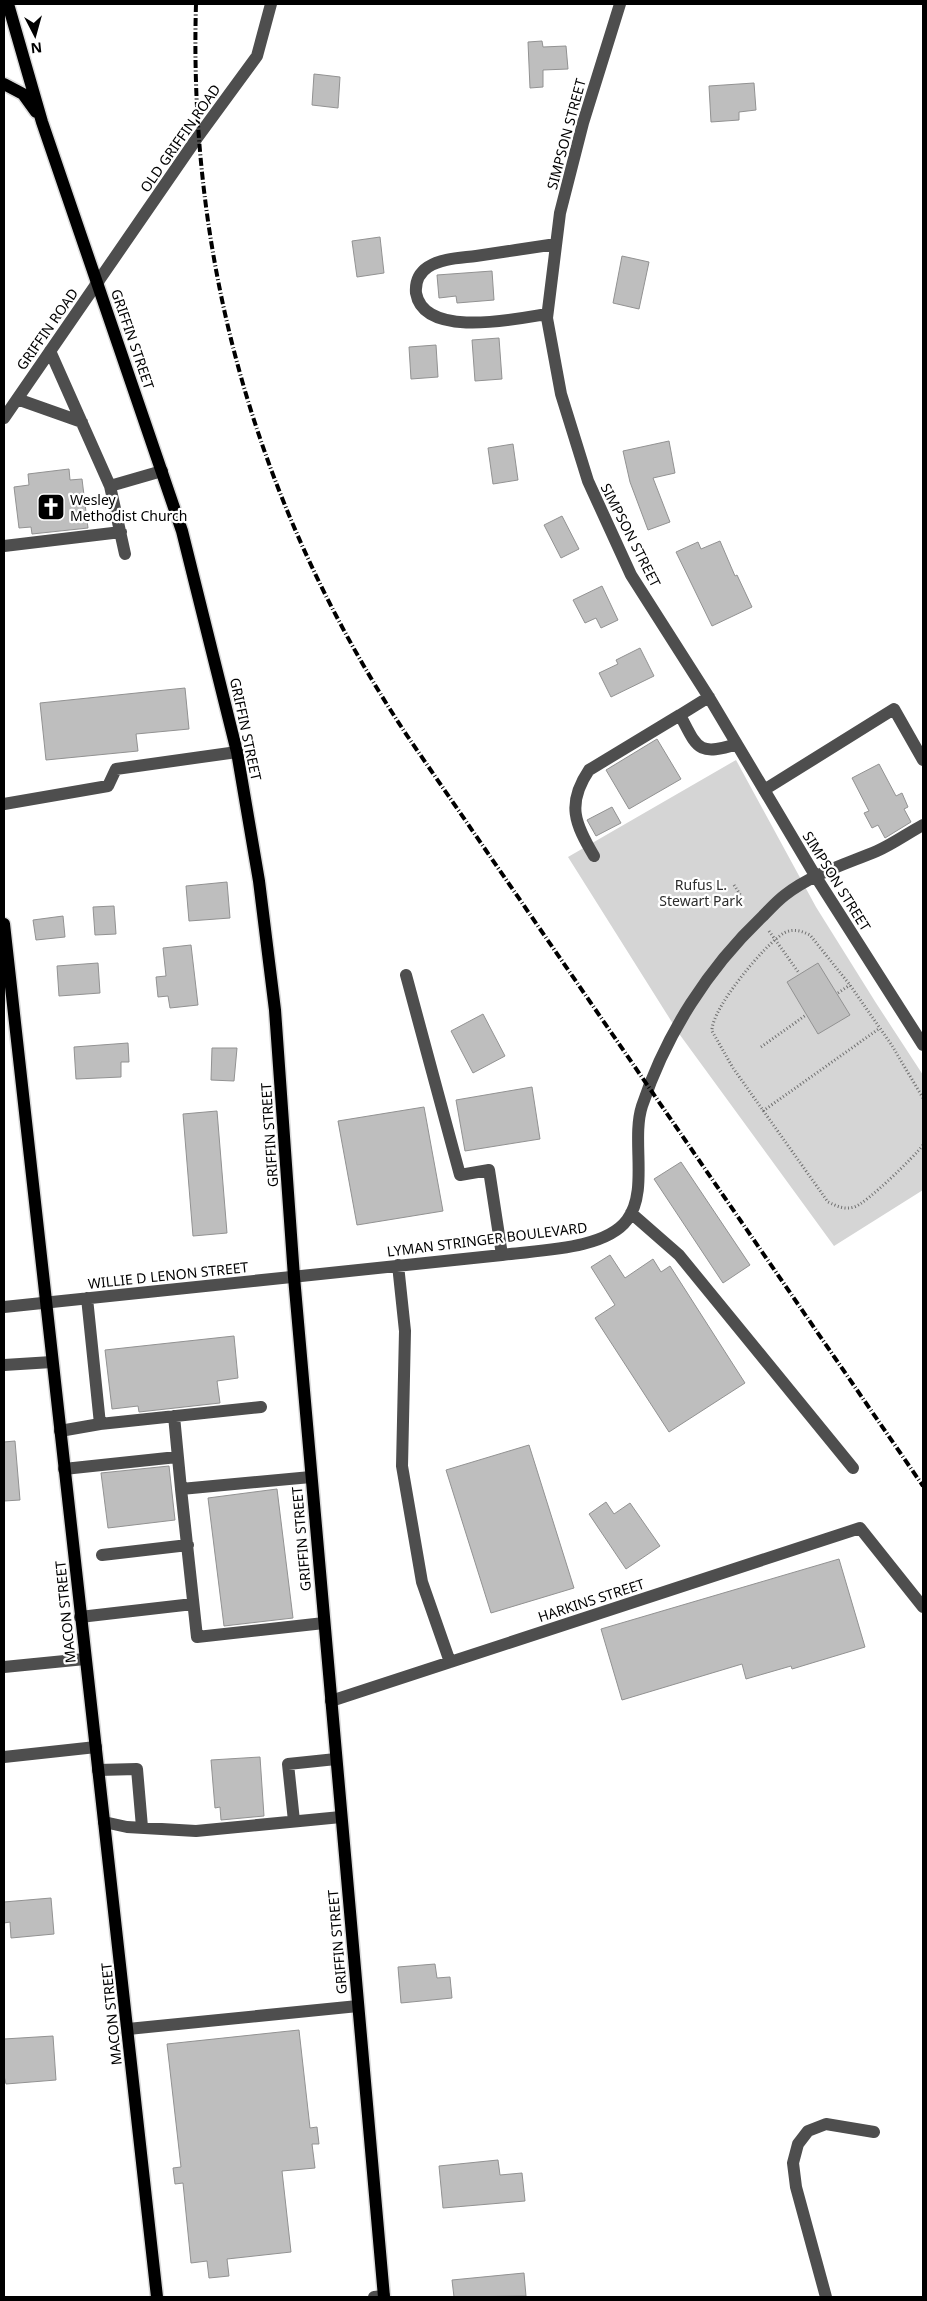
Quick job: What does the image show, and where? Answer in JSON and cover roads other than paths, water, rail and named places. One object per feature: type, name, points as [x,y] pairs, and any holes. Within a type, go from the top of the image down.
[{"type":"main road","name":"GRIFFIN STREET","points":[[8,4],[42,122],[182,531],[237,752],[260,880],[275,1010],[294,1277],[358,2006],[381,2297]]},
{"type":"main road","points":[[4,84],[23,94],[42,122]]},
{"type":"main road","name":"MACON STREET","points":[[4,924],[8,996],[60,1431],[157,2297]]},
{"type":"street","name":"OLD GRIFFIN ROAD","points":[[98,282],[257,56],[271,4]]},
{"type":"street","name":"SIMPSON STREET","points":[[620,4],[583,123],[560,213],[547,314],[561,394],[588,481],[631,575],[709,698],[816,877],[923,1045]]},
{"type":"street","points":[[547,314],[477,322],[439,318],[423,309],[416,293],[417,280],[420,273],[440,261],[556,244]]},
{"type":"street","name":"GRIFFIN ROAD","points":[[4,418],[98,282]]},
{"type":"street","points":[[50,350],[110,486],[125,554]]},
{"type":"street","points":[[16,399],[82,422]]},
{"type":"street","points":[[110,486],[162,471]]},
{"type":"street","points":[[4,546],[120,532]]},
{"type":"street","points":[[594,856],[578,827],[574,812],[576,793],[589,770],[709,698]]},
{"type":"street","points":[[764,790],[894,709],[923,760]]},
{"type":"street","points":[[680,715],[696,745],[708,750],[719,750],[736,744]]},
{"type":"street","points":[[4,804],[108,786],[116,769],[237,752]]},
{"type":"street","points":[[853,1468],[679,1254],[631,1214],[638,1187],[638,1119],[648,1089],[672,1035],[707,980],[733,947],[785,895],[816,877],[879,850],[923,825]]},
{"type":"street","points":[[406,975],[460,1174],[489,1170],[502,1255]]},
{"type":"street","name":"LYMAN STRINGER BOULEVARD","points":[[294,1277],[572,1246],[597,1240],[621,1227],[631,1214]]},
{"type":"street","points":[[398,1265],[405,1331],[402,1466],[422,1582],[450,1662]]},
{"type":"street","name":"WILLIE D LENON STREET","points":[[4,1306],[294,1277]]},
{"type":"street","points":[[87,1298],[100,1424]]},
{"type":"street","points":[[4,1365],[52,1362]]},
{"type":"street","points":[[60,1431],[100,1424],[261,1407]]},
{"type":"street","points":[[174,1416],[197,1637],[324,1623]]},
{"type":"street","points":[[64,1469],[177,1457]]},
{"type":"street","points":[[181,1489],[311,1476]]},
{"type":"street","name":"HARKINS STREET","points":[[331,1701],[860,1528],[923,1607]]},
{"type":"street","points":[[102,1555],[188,1545]]},
{"type":"street","points":[[80,1617],[194,1604]]},
{"type":"street","points":[[4,1667],[85,1659]]},
{"type":"street","points":[[4,1757],[96,1747]]},
{"type":"street","points":[[294,1821],[288,1764],[336,1760]]},
{"type":"street","points":[[98,1770],[137,1769],[142,1827]]},
{"type":"street","points":[[104,1822],[196,1831],[341,1817]]},
{"type":"street","points":[[128,2030],[358,2006]]},
{"type":"street","points":[[826,2297],[796,2186],[793,2164],[798,2144],[808,2131],[826,2124],[874,2132]]},
{"type":"railway","points":[[196,4],[197,103],[205,199],[221,294],[244,387],[274,478],[312,566],[356,653],[408,737],[923,1486]]},
{"type":"place","name":"Wesley Methodist Church","points":[[51,507]]},
{"type":"park label","name":"Rufus L. Stewart Park","points":[[701,892]]}]
